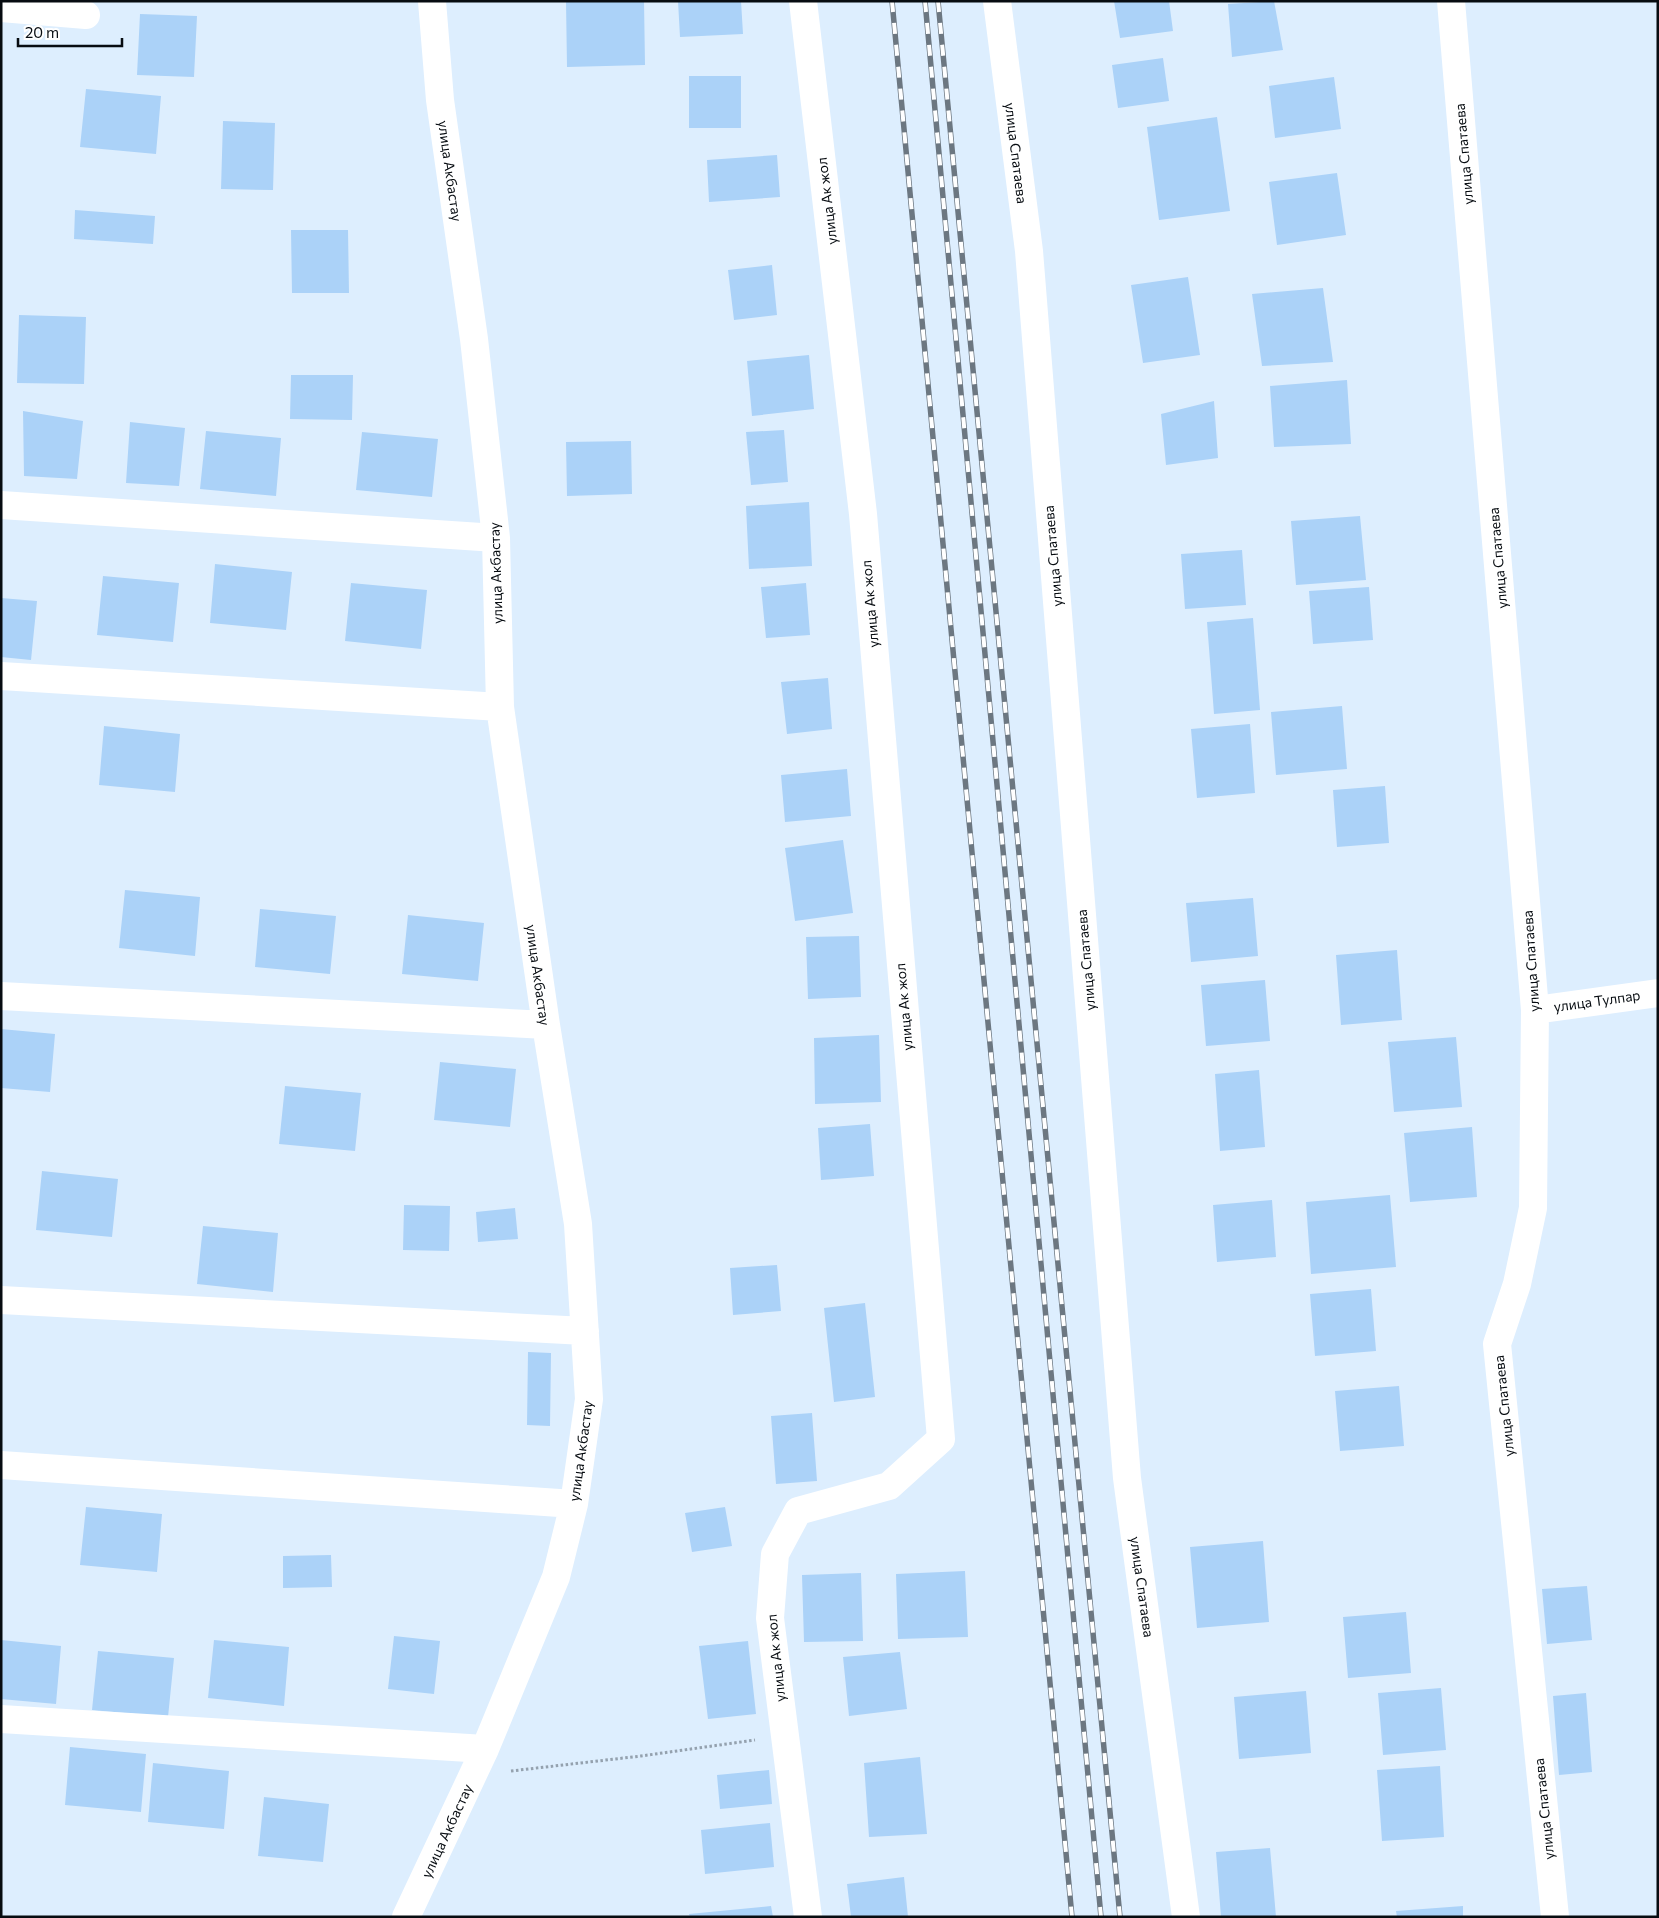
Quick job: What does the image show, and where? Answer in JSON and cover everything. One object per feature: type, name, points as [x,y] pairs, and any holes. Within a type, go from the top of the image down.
[{"type":"street","name":"улица Акбастау","points":[[406,1917],[485,1749],[556,1577],[574,1504],[589,1399],[578,1224],[546,1025],[500,707],[496,538],[474,339],[440,100],[432,1]]},
{"type":"street","name":"улица Ак жол","points":[[803,1],[863,514],[941,1439],[889,1486],[798,1511],[775,1554],[770,1618],[808,1917]]},
{"type":"street","name":"улица Спатаева","points":[[996,1],[1030,261],[1127,1478],[1186,1917]]},
{"type":"street","name":"улица Спатаева","points":[[1451,1],[1535,1010],[1533,1208],[1517,1284],[1498,1344],[1554,1917]]},
{"type":"street","points":[[1,8],[86,15]]},
{"type":"street","points":[[1,505],[496,538]]},
{"type":"street","points":[[1,676],[500,707]]},
{"type":"street","name":"улица Тулпар","points":[[1535,1010],[1658,993]]},
{"type":"street","points":[[1,996],[546,1025]]},
{"type":"street","points":[[1,1300],[585,1331]]},
{"type":"street","points":[[1,1465],[574,1504]]},
{"type":"street","points":[[1,1719],[485,1749]]},
{"type":"path","points":[[473,1775],[642,1756],[785,1735]]},
{"type":"building","points":[[566,1],[644,1],[645,65],[567,67]]},
{"type":"building","points":[[678,1],[741,1],[743,34],[680,37]]},
{"type":"building","points":[[1114,1],[1169,1],[1173,31],[1120,38]]},
{"type":"building","points":[[1274,1],[1283,50],[1232,57],[1228,4]]},
{"type":"building","points":[[140,14],[197,16],[194,77],[137,75]]},
{"type":"building","points":[[1163,58],[1169,101],[1118,108],[1112,65]]},
{"type":"building","points":[[689,76],[741,76],[741,128],[689,128]]},
{"type":"building","points":[[1334,77],[1341,129],[1275,138],[1269,86]]},
{"type":"building","points":[[86,89],[161,96],[156,154],[80,147]]},
{"type":"building","points":[[1217,117],[1230,211],[1159,220],[1147,127]]},
{"type":"building","points":[[223,121],[275,123],[273,190],[221,189]]},
{"type":"building","points":[[777,155],[780,197],[709,202],[707,160]]},
{"type":"building","points":[[1337,173],[1346,235],[1277,245],[1269,182]]},
{"type":"building","points":[[75,210],[155,216],[153,244],[74,239]]},
{"type":"building","points":[[291,230],[348,230],[349,293],[292,293]]},
{"type":"building","points":[[772,265],[777,315],[734,320],[728,270]]},
{"type":"building","points":[[1188,277],[1200,355],[1143,363],[1131,285]]},
{"type":"building","points":[[1323,288],[1333,362],[1262,366],[1252,294]]},
{"type":"building","points":[[19,315],[86,317],[84,384],[17,383]]},
{"type":"building","points":[[809,355],[814,409],[752,416],[747,361]]},
{"type":"building","points":[[291,375],[353,375],[352,420],[290,419]]},
{"type":"building","points":[[1347,380],[1351,444],[1274,447],[1270,386]]},
{"type":"building","points":[[1214,401],[1218,458],[1166,465],[1161,414]]},
{"type":"building","points":[[23,411],[83,421],[77,479],[24,476]]},
{"type":"building","points":[[130,422],[185,428],[179,486],[126,483]]},
{"type":"building","points":[[784,430],[788,482],[751,485],[746,432]]},
{"type":"building","points":[[206,431],[281,438],[276,496],[200,489]]},
{"type":"building","points":[[362,432],[438,439],[432,497],[356,490]]},
{"type":"building","points":[[631,441],[632,494],[567,496],[566,442]]},
{"type":"building","points":[[809,502],[812,566],[749,569],[746,506]]},
{"type":"building","points":[[1360,516],[1366,580],[1296,585],[1291,521]]},
{"type":"building","points":[[1242,550],[1246,605],[1185,609],[1181,554]]},
{"type":"building","points":[[215,564],[292,572],[286,630],[210,623]]},
{"type":"building","points":[[103,576],[179,583],[173,642],[97,635]]},
{"type":"building","points":[[351,583],[427,590],[421,649],[345,641]]},
{"type":"building","points":[[806,583],[810,635],[766,638],[761,587]]},
{"type":"building","points":[[1369,587],[1373,640],[1313,644],[1309,591]]},
{"type":"building","points":[[1,598],[37,601],[31,660],[1,657]]},
{"type":"building","points":[[1253,618],[1260,710],[1214,714],[1207,622]]},
{"type":"building","points":[[828,678],[832,729],[787,734],[781,682]]},
{"type":"building","points":[[1342,706],[1347,769],[1276,775],[1271,712]]},
{"type":"building","points":[[1250,724],[1255,793],[1197,798],[1191,729]]},
{"type":"building","points":[[104,726],[180,734],[175,792],[99,785]]},
{"type":"building","points":[[847,769],[851,816],[785,822],[781,775]]},
{"type":"building","points":[[1385,786],[1389,843],[1337,847],[1333,790]]},
{"type":"building","points":[[843,840],[853,913],[795,921],[785,848]]},
{"type":"building","points":[[125,890],[200,897],[195,956],[119,948]]},
{"type":"building","points":[[1253,898],[1258,956],[1191,962],[1186,903]]},
{"type":"building","points":[[260,909],[336,916],[330,974],[255,967]]},
{"type":"building","points":[[408,915],[484,923],[478,981],[402,974]]},
{"type":"building","points":[[859,936],[861,997],[808,999],[806,937]]},
{"type":"building","points":[[1397,950],[1402,1020],[1341,1025],[1336,955]]},
{"type":"building","points":[[1265,980],[1270,1041],[1206,1046],[1201,985]]},
{"type":"building","points":[[1,1029],[55,1034],[50,1092],[1,1088]]},
{"type":"building","points":[[879,1035],[881,1102],[815,1104],[814,1038]]},
{"type":"building","points":[[1456,1037],[1462,1107],[1394,1112],[1388,1042]]},
{"type":"building","points":[[440,1062],[516,1069],[510,1127],[434,1120]]},
{"type":"building","points":[[1259,1070],[1265,1147],[1220,1151],[1215,1074]]},
{"type":"building","points":[[285,1086],[361,1093],[355,1151],[279,1144]]},
{"type":"building","points":[[870,1124],[874,1176],[821,1180],[818,1128]]},
{"type":"building","points":[[1472,1127],[1477,1197],[1410,1202],[1404,1133]]},
{"type":"building","points":[[42,1171],[118,1179],[112,1237],[36,1230]]},
{"type":"building","points":[[1390,1195],[1396,1267],[1311,1274],[1306,1202]]},
{"type":"building","points":[[1272,1200],[1276,1257],[1217,1262],[1213,1205]]},
{"type":"building","points":[[404,1205],[450,1206],[449,1251],[403,1250]]},
{"type":"building","points":[[515,1208],[518,1239],[478,1242],[476,1212]]},
{"type":"building","points":[[203,1226],[278,1233],[273,1292],[197,1284]]},
{"type":"building","points":[[777,1265],[781,1311],[733,1315],[730,1268]]},
{"type":"building","points":[[1371,1289],[1376,1351],[1315,1356],[1310,1294]]},
{"type":"building","points":[[865,1303],[875,1397],[834,1402],[824,1308]]},
{"type":"building","points":[[528,1352],[551,1353],[550,1426],[527,1425]]},
{"type":"building","points":[[1399,1386],[1404,1446],[1340,1451],[1335,1391]]},
{"type":"building","points":[[812,1413],[817,1481],[776,1484],[771,1416]]},
{"type":"building","points":[[86,1507],[162,1514],[157,1572],[80,1565]]},
{"type":"building","points":[[725,1507],[732,1546],[692,1552],[685,1513]]},
{"type":"building","points":[[1263,1541],[1269,1622],[1197,1628],[1190,1547]]},
{"type":"building","points":[[331,1555],[332,1587],[283,1588],[283,1556]]},
{"type":"building","points":[[965,1571],[968,1637],[898,1639],[896,1574]]},
{"type":"building","points":[[861,1573],[863,1641],[804,1642],[802,1575]]},
{"type":"building","points":[[1587,1586],[1592,1640],[1547,1644],[1542,1589]]},
{"type":"building","points":[[1406,1612],[1411,1673],[1348,1678],[1343,1617]]},
{"type":"building","points":[[394,1636],[440,1641],[434,1694],[388,1689]]},
{"type":"building","points":[[1,1640],[61,1646],[56,1704],[1,1699]]},
{"type":"building","points":[[214,1640],[289,1647],[284,1706],[208,1698]]},
{"type":"building","points":[[748,1641],[756,1714],[708,1719],[699,1646]]},
{"type":"building","points":[[98,1651],[174,1658],[168,1717],[92,1710]]},
{"type":"building","points":[[900,1652],[907,1709],[849,1716],[843,1657]]},
{"type":"building","points":[[1441,1688],[1446,1750],[1383,1755],[1378,1693]]},
{"type":"building","points":[[1306,1691],[1311,1753],[1239,1759],[1234,1697]]},
{"type":"building","points":[[1586,1693],[1592,1772],[1559,1775],[1553,1696]]},
{"type":"building","points":[[70,1747],[146,1754],[141,1812],[65,1805]]},
{"type":"building","points":[[920,1757],[927,1834],[869,1837],[864,1763]]},
{"type":"building","points":[[153,1763],[229,1771],[224,1829],[148,1822]]},
{"type":"building","points":[[1440,1766],[1444,1837],[1382,1841],[1377,1770]]},
{"type":"building","points":[[769,1770],[772,1804],[720,1809],[717,1775]]},
{"type":"building","points":[[264,1797],[329,1804],[323,1862],[258,1856]]},
{"type":"building","points":[[770,1823],[774,1867],[705,1874],[701,1830]]},
{"type":"building","points":[[1270,1848],[1276,1917],[1221,1917],[1216,1852]]},
{"type":"building","points":[[904,1877],[908,1917],[851,1917],[847,1884]]},
{"type":"building","points":[[771,1906],[773,1917],[690,1917],[689,1914]]},
{"type":"building","points":[[1463,1906],[1463,1917],[1397,1917],[1396,1911]]},
{"type":"railway","points":[[892,1],[1072,1917]]},
{"type":"railway","points":[[925,1],[1101,1917]]},
{"type":"railway","points":[[938,1],[1120,1917]]}]
